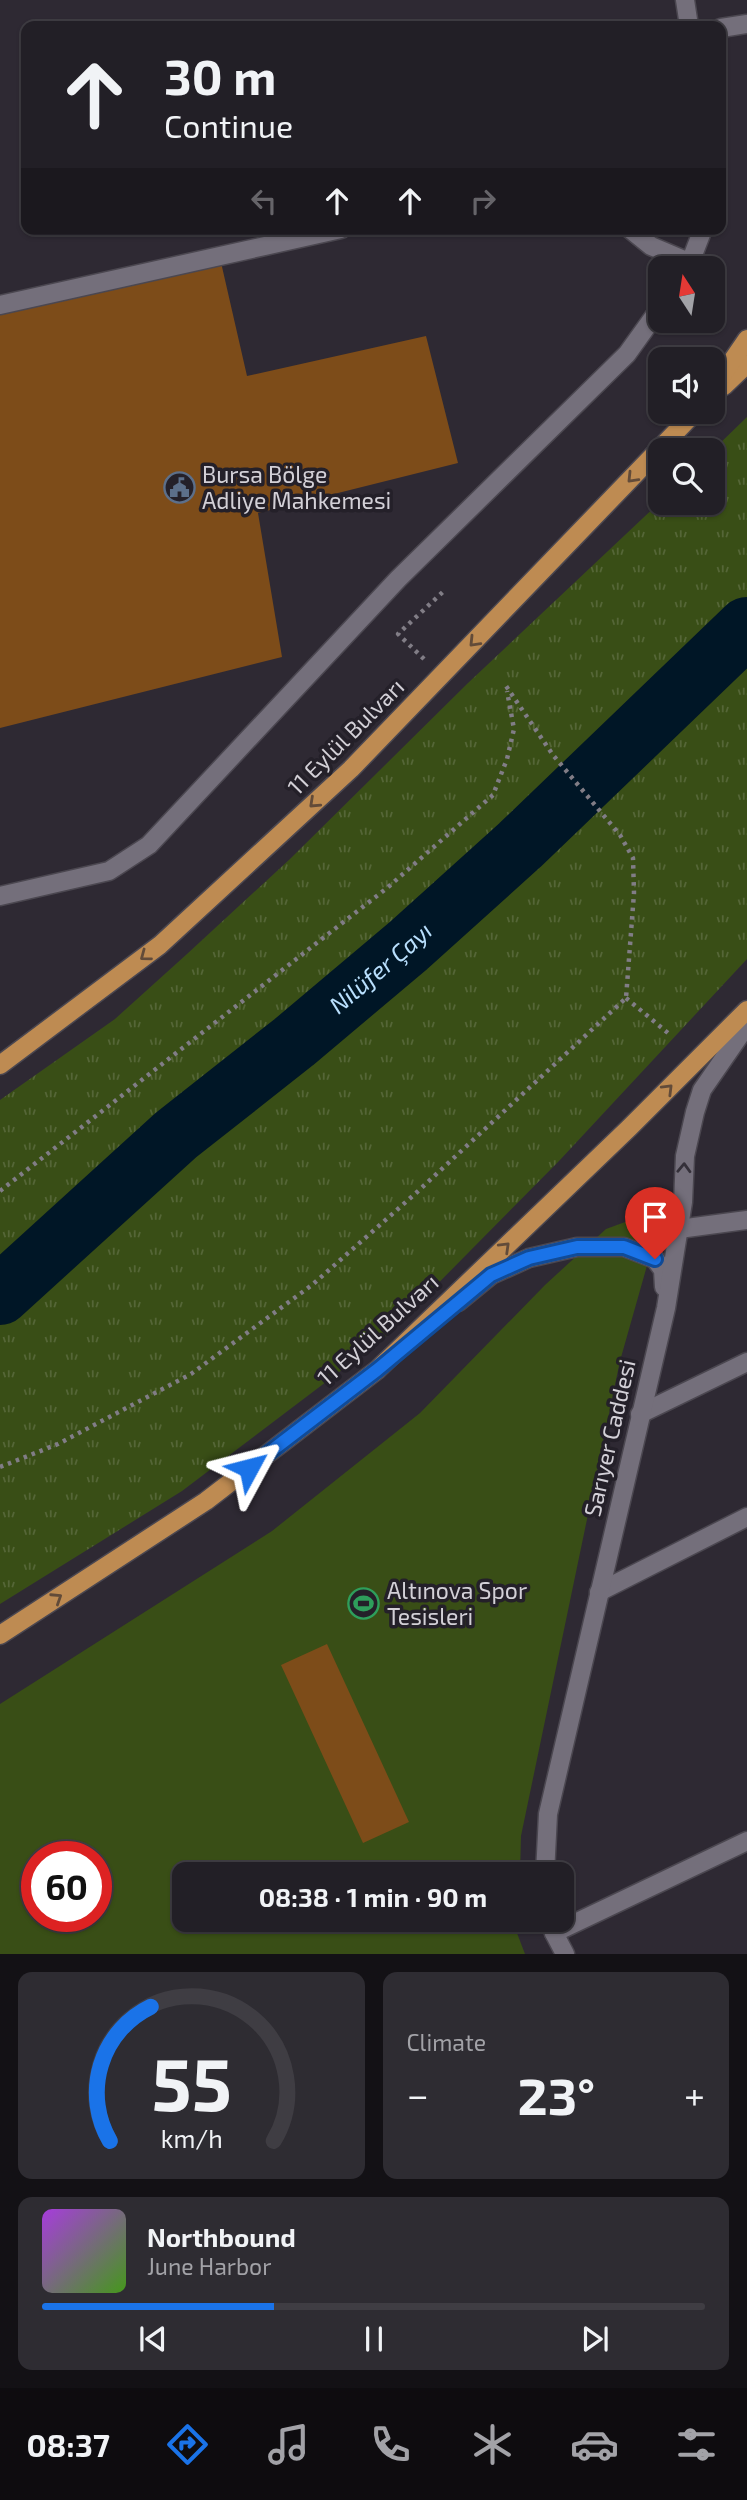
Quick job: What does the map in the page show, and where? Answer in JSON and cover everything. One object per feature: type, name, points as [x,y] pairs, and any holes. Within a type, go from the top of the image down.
[{"type":"main road","points":[[725,371],[747,339]]},
{"type":"main road","points":[[725,384],[747,365]]},
{"type":"main road","name":"11 Eylül Bulvarı","points":[[0,1065],[160,945],[351,769],[683,424]]},
{"type":"main road","name":"11 Eylül Bulvarı","points":[[0,1635],[206,1501],[384,1363],[629,1128],[747,1010]]},
{"type":"street","points":[[685,0],[689,21]]},
{"type":"street","points":[[726,27],[747,24]]},
{"type":"street","points":[[0,305],[314,235]]},
{"type":"street","points":[[637,235],[651,246],[672,256]]},
{"type":"street","points":[[694,256],[702,235]]},
{"type":"street","points":[[0,896],[109,871],[149,845],[398,579],[627,354],[648,325]]},
{"type":"street","name":"Sarıyer Caddesi","points":[[546,1862],[548,1814],[666,1308],[683,1202],[685,1156],[702,1090],[747,1025]]},
{"type":"street","points":[[679,1229],[747,1220]]},
{"type":"street","points":[[384,1363],[491,1275],[529,1258],[577,1247],[624,1247],[655,1259],[663,1270],[666,1308]]},
{"type":"street","points":[[640,1414],[747,1362]]},
{"type":"street","points":[[599,1592],[747,1517]]},
{"type":"street","points":[[574,1917],[747,1841]]},
{"type":"street","points":[[556,1932],[565,1954]]},
{"type":"path","points":[[441,676],[398,634],[446,589]]},
{"type":"path","points":[[0,1191],[387,888],[493,795],[507,759],[514,729],[506,686],[554,755],[620,835],[633,858],[634,893],[626,998],[416,1193],[312,1285],[191,1374],[58,1444],[0,1467]]},
{"type":"path","points":[[626,998],[668,1033]]},
{"type":"green space","points":[[747,417],[747,959],[559,1161],[384,1338],[182,1491],[0,1604],[0,1100],[115,1019],[187,954],[290,859],[468,683],[648,513],[725,515],[725,438]]},
{"type":"green space","name":"Altınova Spor Tesisleri","points":[[636,1218],[653,1224],[654,1241],[620,1361],[521,1836],[520,1862],[172,1862],[172,1932],[517,1932],[525,1954],[0,1954],[0,1704],[272,1531],[420,1413],[545,1285],[606,1229]]},
{"type":"building","name":"Bursa Bölge Adliye Mahkemesi","points":[[220,258],[247,376],[426,336],[458,463],[258,513],[282,657],[0,728],[0,307]]},
{"type":"building","points":[[327,1644],[409,1822],[363,1843],[281,1665]]},
{"type":"waterway","name":"Nilüfer Çayı","points":[[0,1295],[176,1135],[294,1042],[408,946],[520,845],[747,627]]},
{"type":"place","name":"Bursa Bölge Adliye Mahkemesi","points":[[179,488]]},
{"type":"place","name":"Altınova Spor Tesisleri","points":[[364,1604]]},
{"type":"route","points":[[249,1468],[377,1370],[491,1275],[529,1258],[577,1247],[624,1247],[655,1259]]}]
